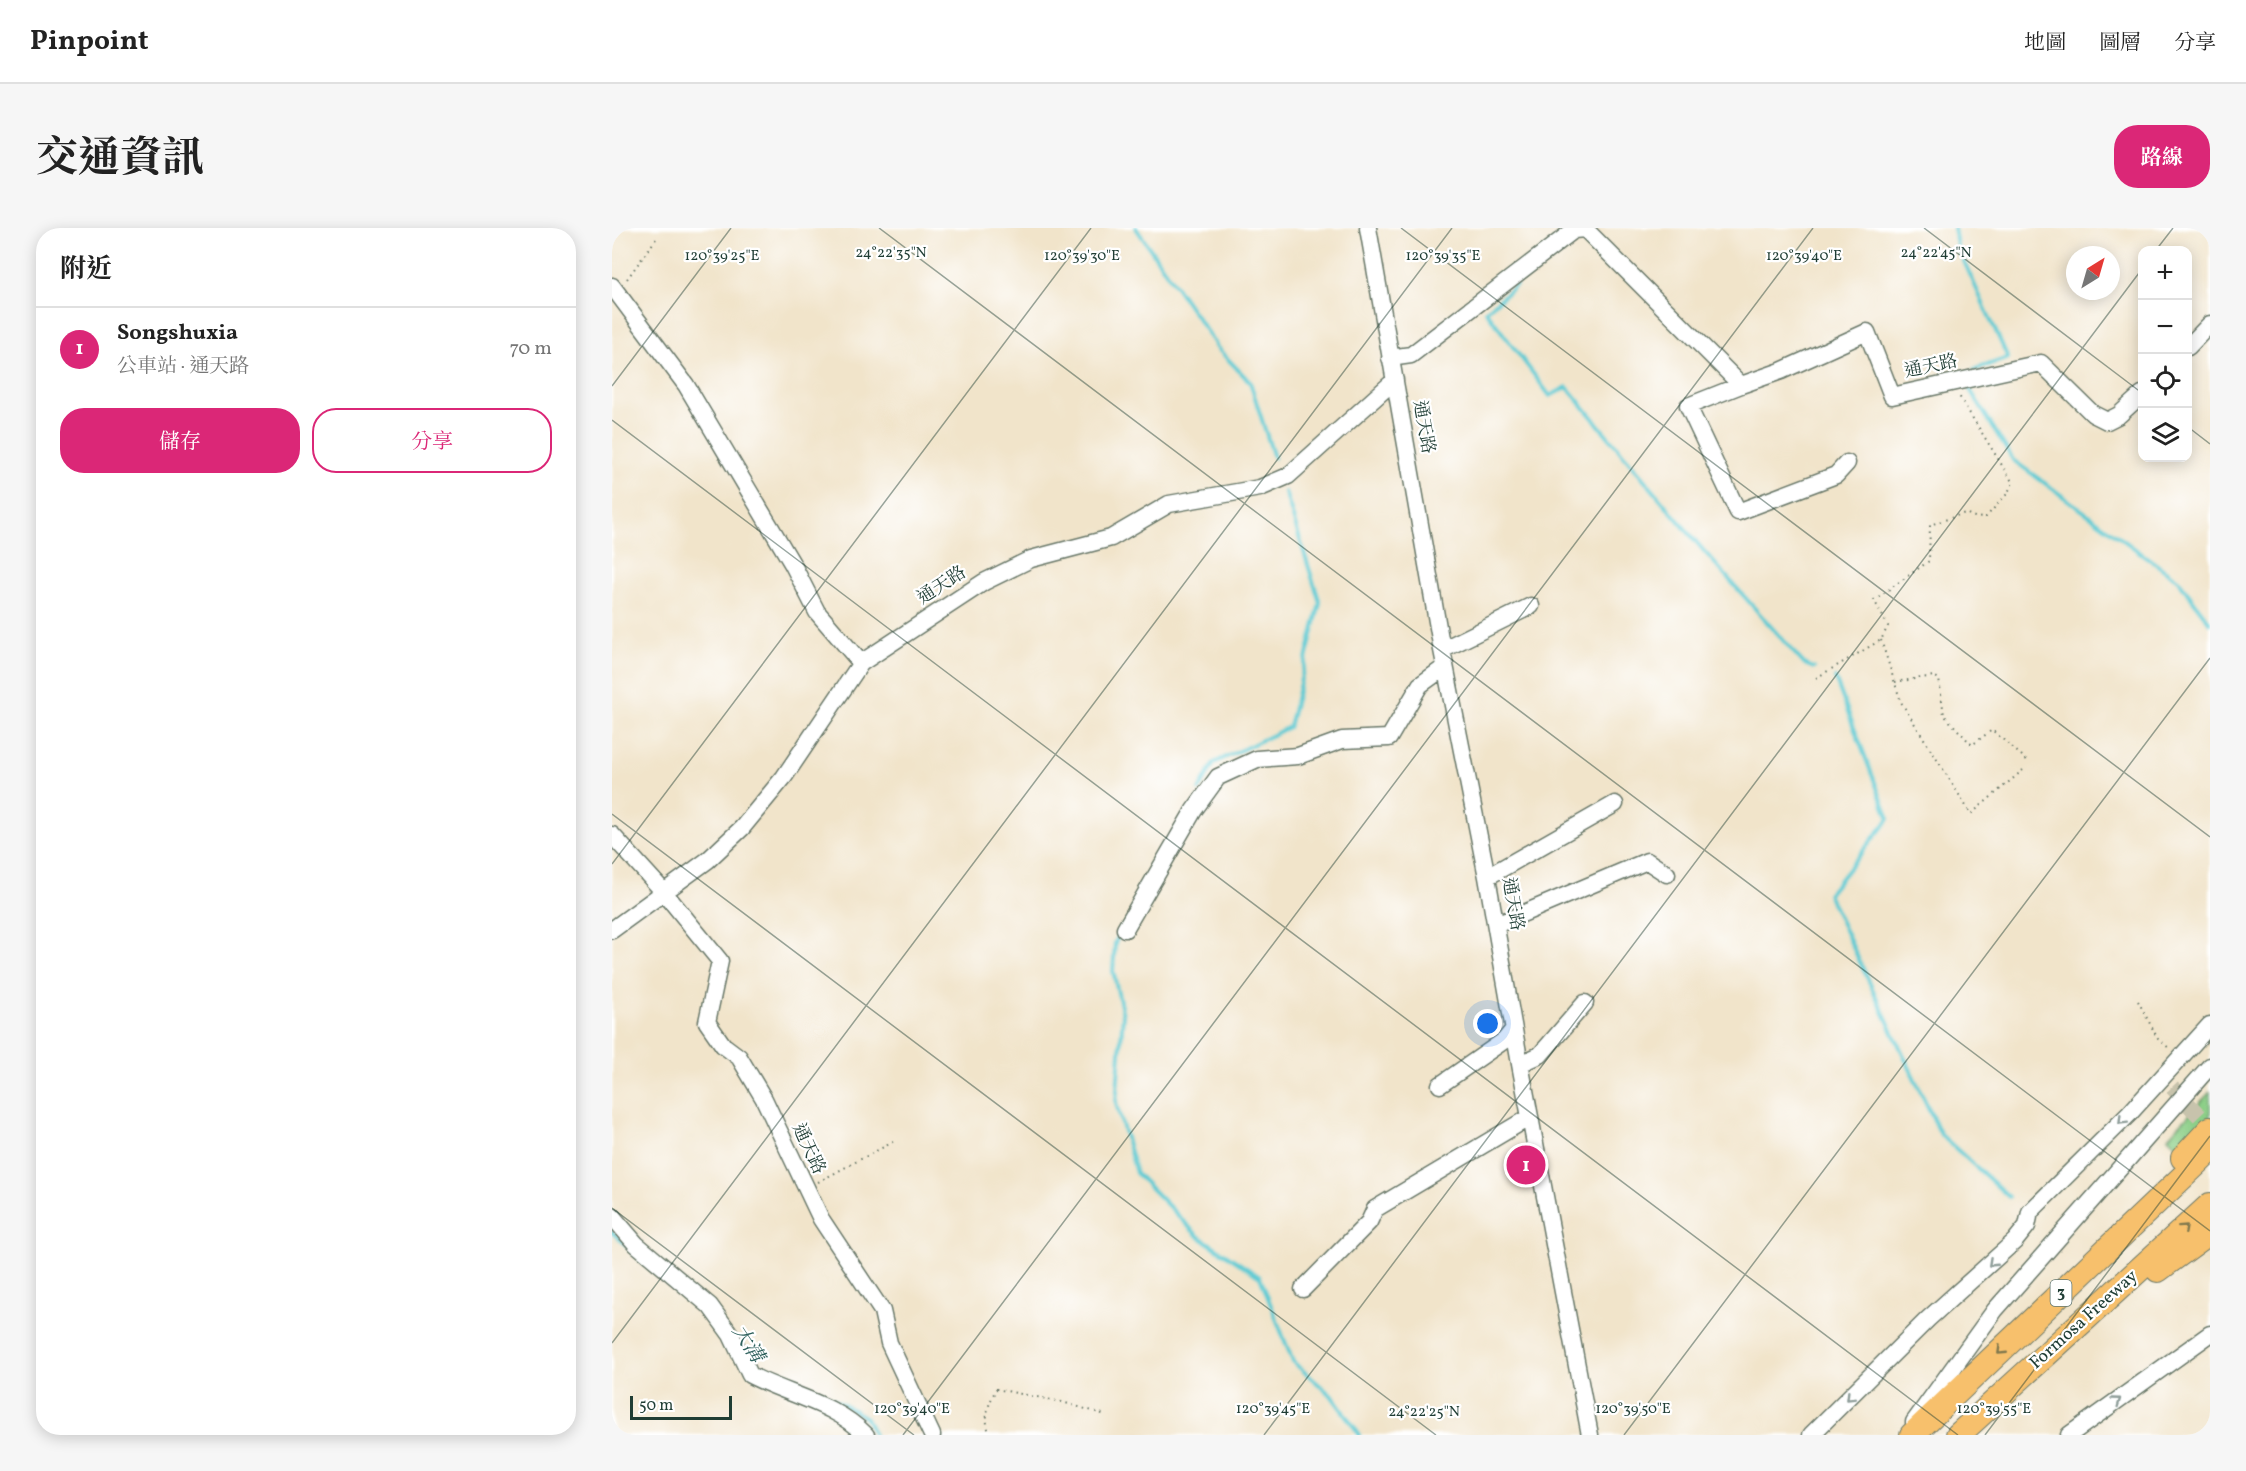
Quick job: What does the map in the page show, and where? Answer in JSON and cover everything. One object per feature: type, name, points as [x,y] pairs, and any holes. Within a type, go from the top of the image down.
[{"type":"highway","points":[[2035,1319],[2210,1130]]},
{"type":"highway","name":"Formosa Freeway","points":[[1912,1435],[2210,1151]]},
{"type":"highway","name":"Formosa Freeway","points":[[1958,1435],[2210,1205]]},
{"type":"highway","points":[[2063,1339],[2210,1232]]},
{"type":"street","name":"通天路","points":[[1368,228],[1445,667],[1487,877],[1513,1030],[1590,1435]]},
{"type":"street","points":[[1390,358],[1411,355],[1574,230],[1585,229],[1741,385],[1688,406],[1738,512],[1836,475],[1847,463]]},
{"type":"street","points":[[615,288],[686,385],[793,564],[817,612],[861,663]]},
{"type":"street","points":[[2192,342],[2210,324]]},
{"type":"street","name":"通天路","points":[[1741,385],[1780,371],[1867,332],[1892,396],[2041,363],[2093,414],[2107,421],[2119,415],[2138,398]]},
{"type":"street","name":"通天路","points":[[612,930],[708,860],[742,828],[784,777],[861,663],[984,582],[1031,559],[1111,538],[1169,504],[1260,488],[1288,476],[1395,380]]},
{"type":"street","points":[[1442,650],[1531,606]]},
{"type":"street","points":[[1125,929],[1194,810],[1218,777],[1257,759],[1298,756],[1342,740],[1389,738],[1420,685],[1445,667]]},
{"type":"street","points":[[1487,877],[1615,804]]},
{"type":"street","points":[[612,835],[663,891]]},
{"type":"street","points":[[1496,925],[1647,861],[1667,873]]},
{"type":"street","name":"通天路","points":[[663,891],[720,962],[707,1022],[723,1045],[739,1057],[764,1099],[805,1189],[821,1218],[882,1311],[889,1342],[932,1435]]},
{"type":"street","points":[[1520,1064],[1540,1055],[1585,1003]]},
{"type":"street","points":[[1811,1435],[1928,1319],[2015,1240],[2027,1226],[2030,1212],[2167,1082],[2180,1059],[2210,1025]]},
{"type":"street","points":[[1440,1085],[1505,1040],[1513,1030]]},
{"type":"street","points":[[1904,1435],[1995,1310],[2210,1065]]},
{"type":"street","points":[[1303,1289],[1369,1222],[1375,1209],[1530,1118]]},
{"type":"street","points":[[612,1216],[636,1244],[710,1306],[731,1335],[750,1375],[808,1398],[857,1426],[866,1435]]},
{"type":"street","points":[[2069,1435],[2210,1334]]},
{"type":"path","points":[[615,288],[656,239]]},
{"type":"path","points":[[1816,678],[1881,640],[1888,626],[1874,600],[1929,561],[1930,525],[1965,513],[1977,518],[1986,517],[2007,494],[2013,483],[1951,383]]},
{"type":"path","points":[[1881,640],[1901,702],[1971,814],[2023,770]]},
{"type":"path","points":[[1895,682],[1934,676],[1939,679],[1944,715],[1972,745],[1992,729],[2029,762]]},
{"type":"path","points":[[2138,1001],[2158,1039],[2180,1059]]},
{"type":"path","points":[[805,1189],[892,1142]]},
{"type":"path","points":[[990,1435],[986,1425],[986,1410],[996,1389],[1062,1402],[1106,1414]]},
{"type":"green space","points":[[2210,1092],[2210,1118],[2181,1149],[2168,1137]]},
{"type":"waterway","points":[[1136,228],[1219,350],[1250,382],[1274,458]]},
{"type":"waterway","points":[[1954,228],[1957,246],[2008,358],[1974,370]]},
{"type":"waterway","points":[[1516,285],[1486,311],[1550,396],[1567,387],[1703,550],[1804,664],[1814,668]]},
{"type":"waterway","points":[[1969,388],[2013,460],[2178,580],[2210,623]]},
{"type":"waterway","points":[[1199,790],[1214,763],[1289,727],[1320,603],[1285,492]]},
{"type":"waterway","points":[[1835,678],[1889,819],[1828,894],[1941,1135],[2009,1197]]},
{"type":"waterway","points":[[1122,930],[1115,943],[1113,971],[1123,1015],[1116,1103],[1136,1173],[1198,1236],[1260,1277],[1293,1362],[1331,1395],[1360,1435]]},
{"type":"waterway","name":"大溝","points":[[612,1232],[651,1267]]},
{"type":"waterway","name":"大溝","points":[[816,1395],[834,1399],[866,1418],[874,1435]]},
{"type":"tunnel","points":[[2172,1087],[2210,1127]]},
{"type":"place","name":"Songshuxia","points":[[1526,1165]]}]
